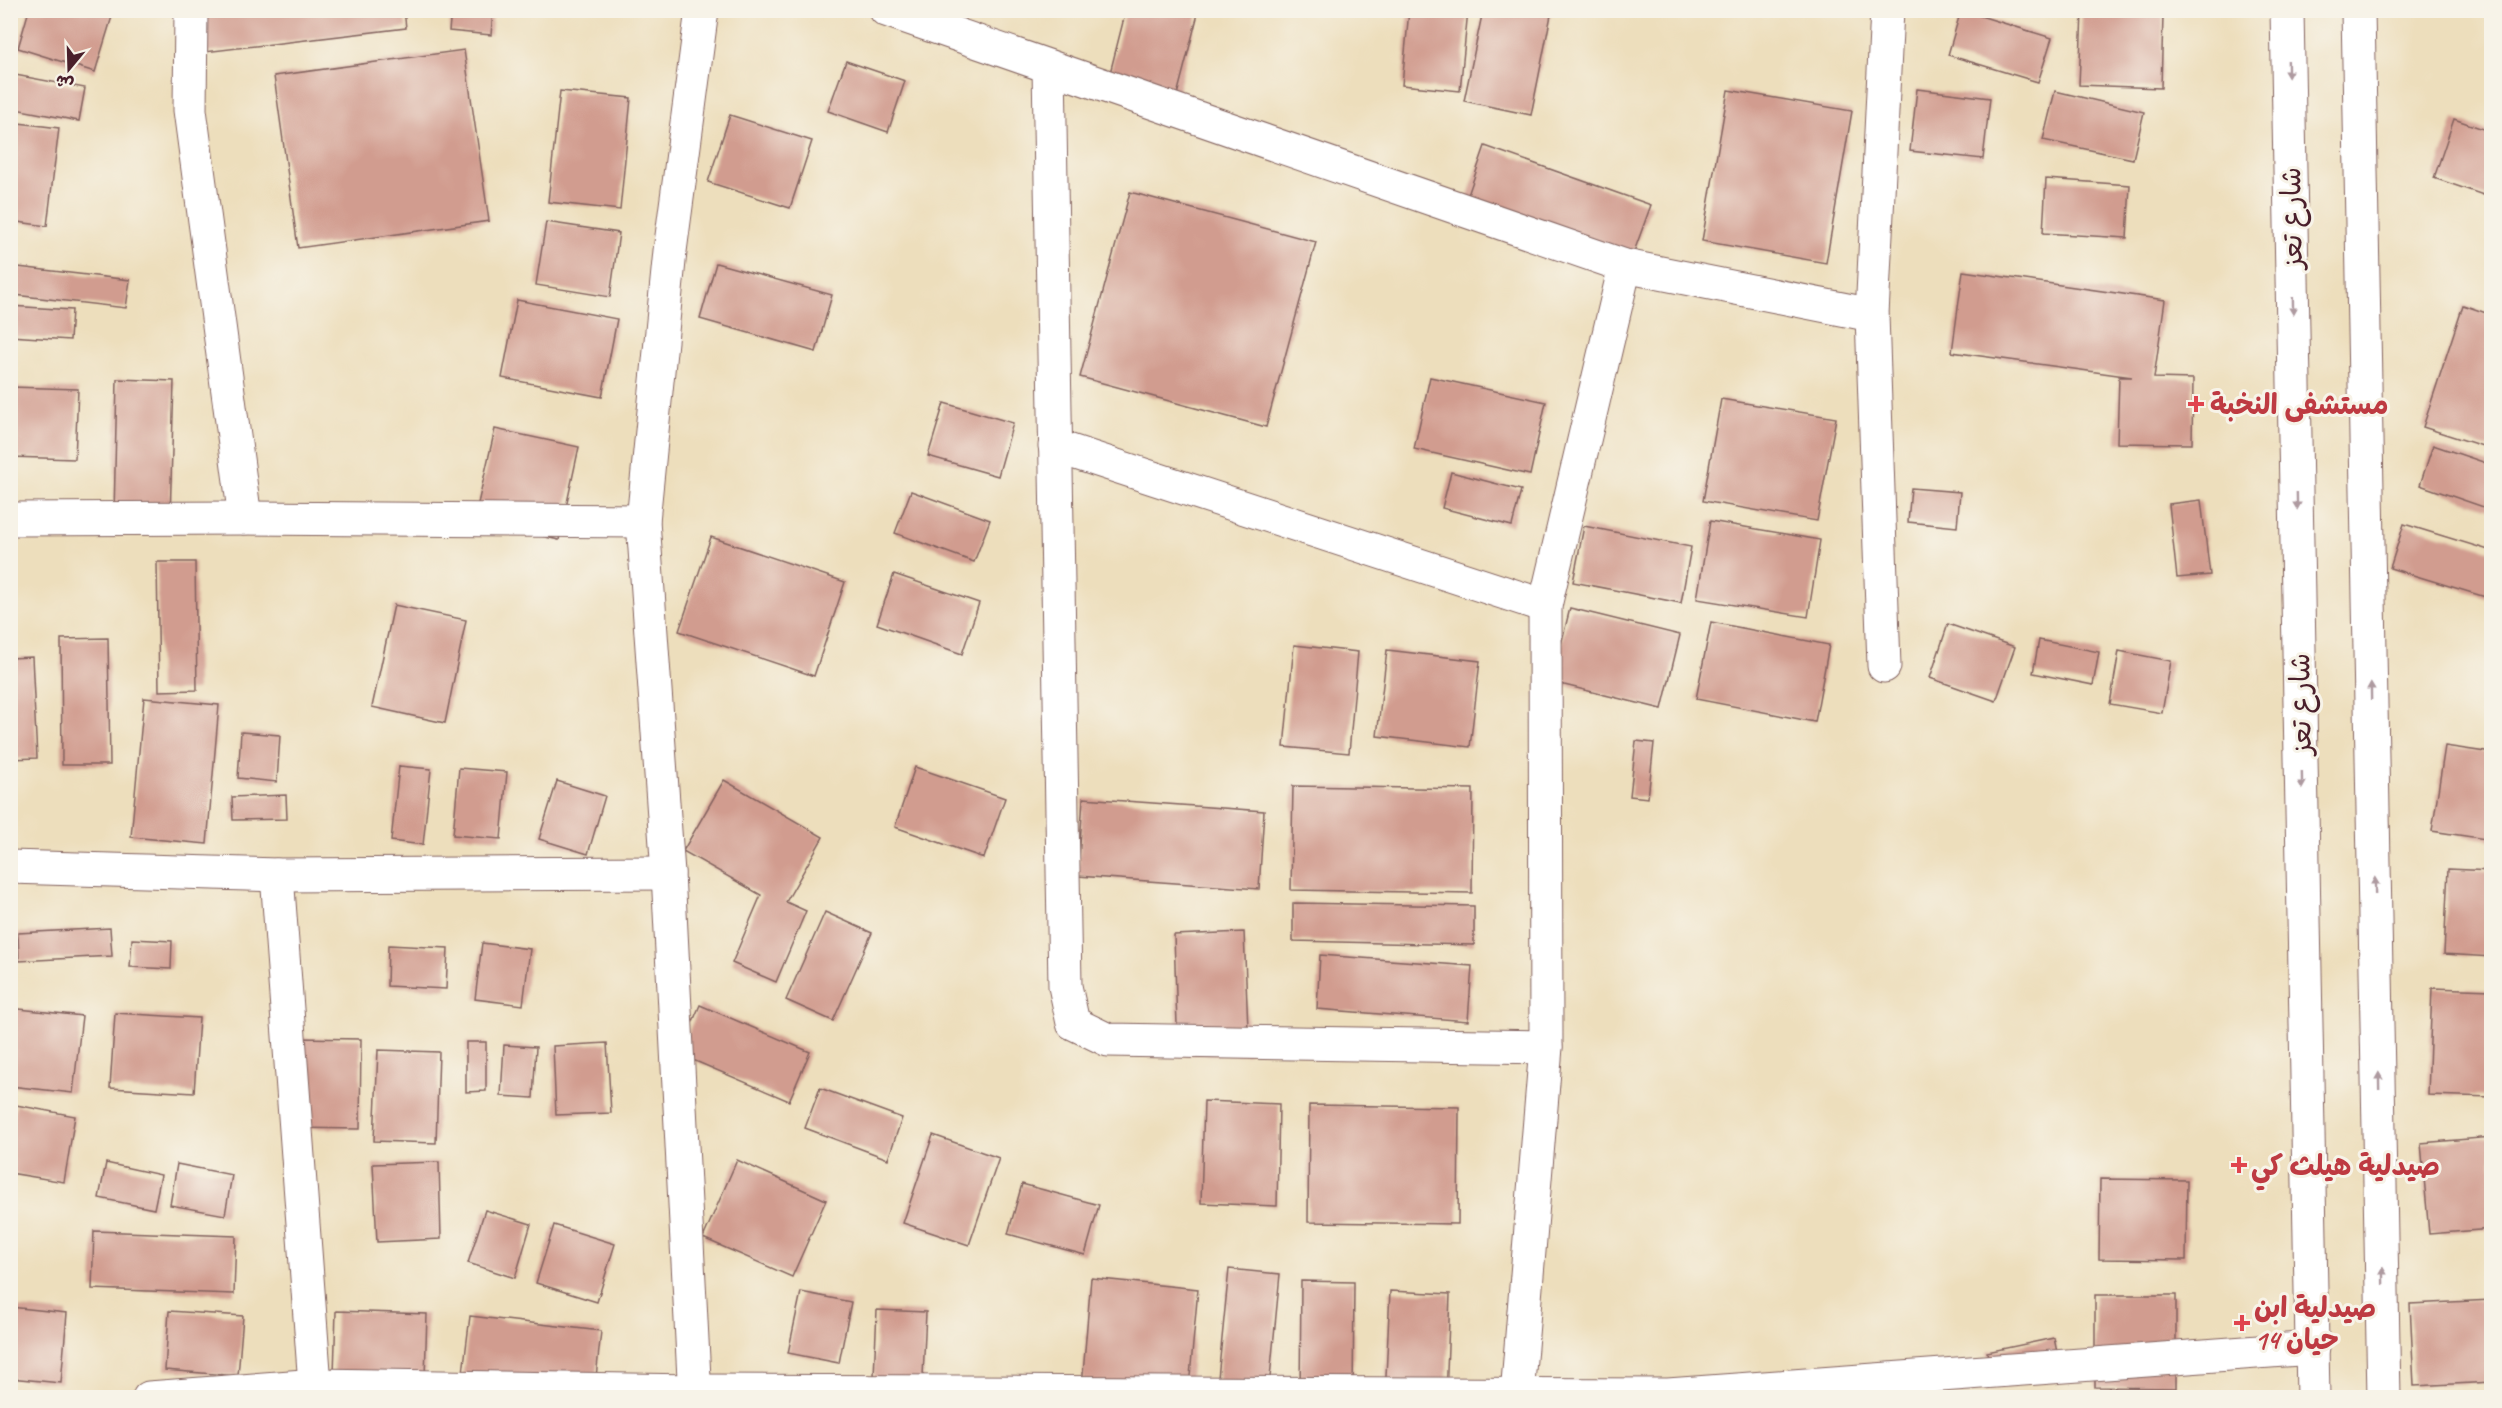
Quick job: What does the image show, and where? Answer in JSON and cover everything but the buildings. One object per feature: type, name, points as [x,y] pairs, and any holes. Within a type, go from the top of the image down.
[{"type":"main road","points":[[191,10],[190,110],[245,518]]},
{"type":"main road","points":[[695,1394],[668,873],[643,521],[670,251],[702,10]]},
{"type":"main road","points":[[886,10],[1625,266],[1872,315]]},
{"type":"main road","points":[[1884,666],[1872,315],[1887,10]]},
{"type":"main road","name":"شارع تعز","points":[[2287,10],[2313,1398]]},
{"type":"main road","points":[[2358,10],[2384,1398]]},
{"type":"main road","points":[[1049,67],[1065,986],[1074,1023],[1108,1040],[1546,1047]]},
{"type":"main road","points":[[1517,1395],[1546,1047],[1545,606],[1625,266]]},
{"type":"main road","points":[[1055,446],[1545,606]]},
{"type":"main road","points":[[10,519],[643,521]]},
{"type":"main road","points":[[10,867],[277,875],[668,873]]},
{"type":"main road","points":[[277,875],[317,1391]]},
{"type":"main road","points":[[149,1398],[317,1391],[695,1394],[1668,1395],[1855,1390],[2313,1348]]},
{"type":"place","name":"مستشفى النخبة","points":[[2196,404]]},
{"type":"place","name":"صيدلية هيلث كي","points":[[2239,1165]]},
{"type":"place","name":"صيدلية ابن حيان 14","points":[[2242,1323]]}]
